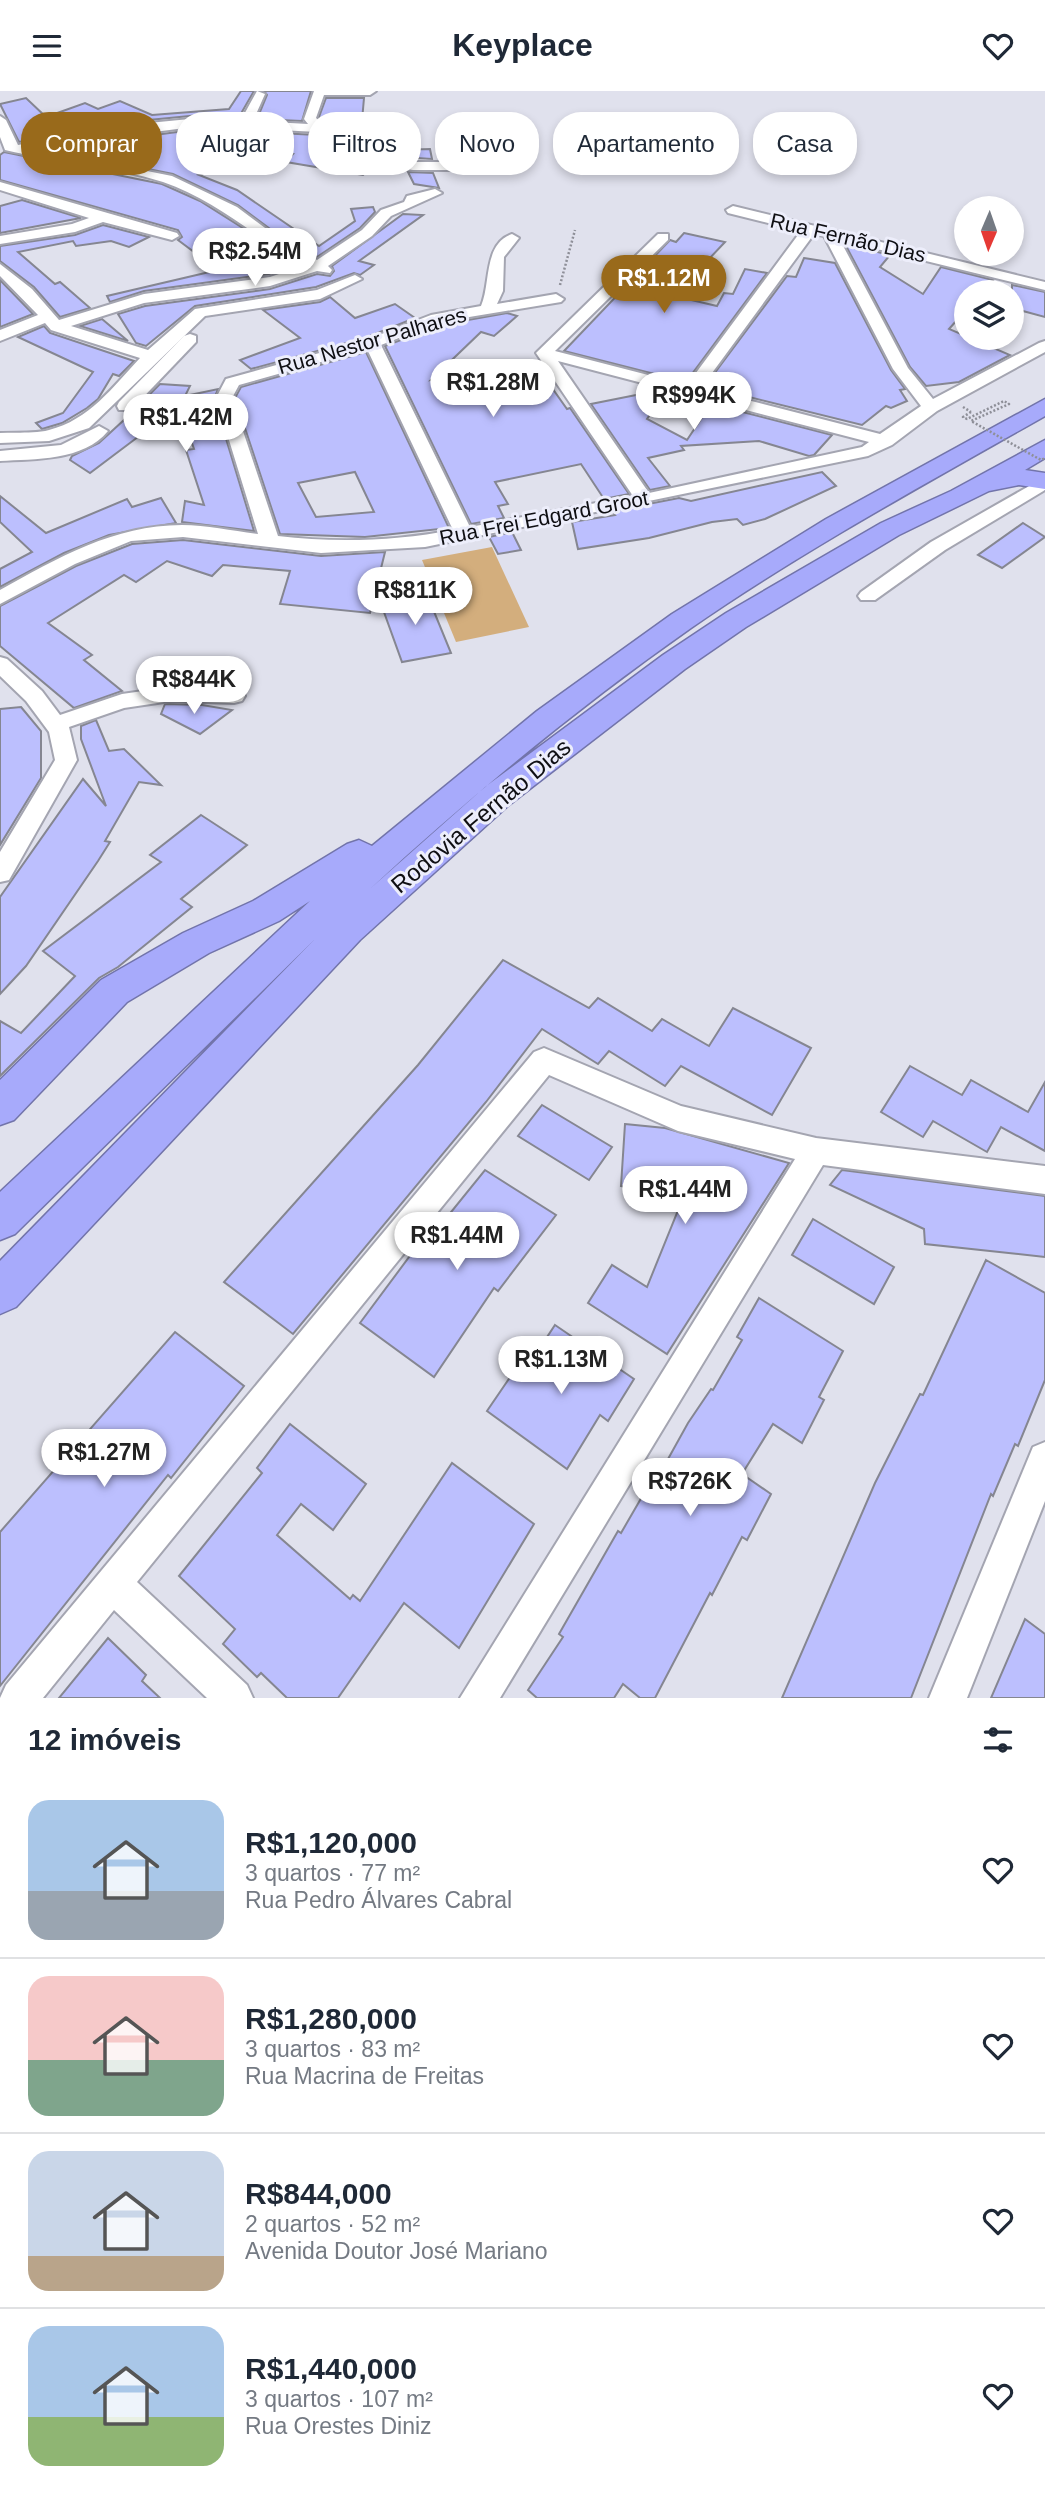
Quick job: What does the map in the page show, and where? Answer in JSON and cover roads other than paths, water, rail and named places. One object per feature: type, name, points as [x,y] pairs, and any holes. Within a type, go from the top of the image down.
[{"type":"highway","name":"Rodovia Fernão Dias","points":[[0,1220],[321,911],[507,750],[632,655],[755,571],[1045,406]]},
{"type":"highway","name":"Rodovia Fernão Dias","points":[[0,1291],[347,929],[497,796],[674,662],[736,620],[890,529],[960,497],[1045,447]]},
{"type":"highway","points":[[960,497],[1010,477],[1029,477],[1045,481]]},
{"type":"highway","points":[[0,1107],[114,991],[196,943],[266,911],[346,864],[469,766],[507,750]]},
{"type":"street","points":[[312,112],[319,91],[370,91]]},
{"type":"street","points":[[251,112],[259,94]]},
{"type":"street","points":[[2,129],[10,147]]},
{"type":"street","points":[[10,147],[21,145]]},
{"type":"street","points":[[0,439],[49,436],[83,424],[98,413],[151,356],[200,312],[320,294],[355,279],[315,267],[232,210],[167,179],[10,147]]},
{"type":"street","points":[[0,186],[102,218],[172,236]]},
{"type":"street","points":[[0,336],[144,299],[195,289],[268,282],[315,267],[371,230],[381,215],[393,208],[409,205],[412,199],[435,193]]},
{"type":"street","name":"Rua Fernão Dias","points":[[733,210],[1045,286]]},
{"type":"street","points":[[0,240],[75,227],[102,218]]},
{"type":"street","points":[[691,392],[810,229]]},
{"type":"street","points":[[830,234],[901,369],[931,407]]},
{"type":"street","points":[[544,353],[663,237]]},
{"type":"street","points":[[487,310],[495,291],[497,257],[512,238]]},
{"type":"street","points":[[0,268],[39,304],[52,322],[151,356]]},
{"type":"street","name":"Rua Nestor Palhares","points":[[270,542],[224,398],[232,382],[372,343],[423,322],[556,299]]},
{"type":"street","points":[[0,456],[40,454],[69,447],[93,437],[154,379],[194,334],[211,322],[344,302]]},
{"type":"street","points":[[372,343],[464,533]]},
{"type":"street","name":"Rua Frei Edgard Groot","points":[[0,598],[68,560],[128,536],[183,531],[321,547],[425,541],[644,499],[868,451],[886,441],[931,407],[1045,346]]},
{"type":"street","points":[[544,353],[886,441]]},
{"type":"street","points":[[544,353],[644,499]]},
{"type":"street","points":[[868,596],[938,546],[1045,481]]},
{"type":"street","points":[[0,664],[34,696],[56,724],[60,730],[66,760],[0,873]]},
{"type":"street","points":[[56,724],[122,701],[171,694],[233,696]]},
{"type":"street","points":[[19,1698],[544,1060],[678,1118],[816,1151],[1045,1180]]},
{"type":"street","points":[[479,1698],[816,1151]]},
{"type":"street","points":[[948,1698],[1045,1459]]},
{"type":"street","points":[[113,1584],[234,1698]]}]
